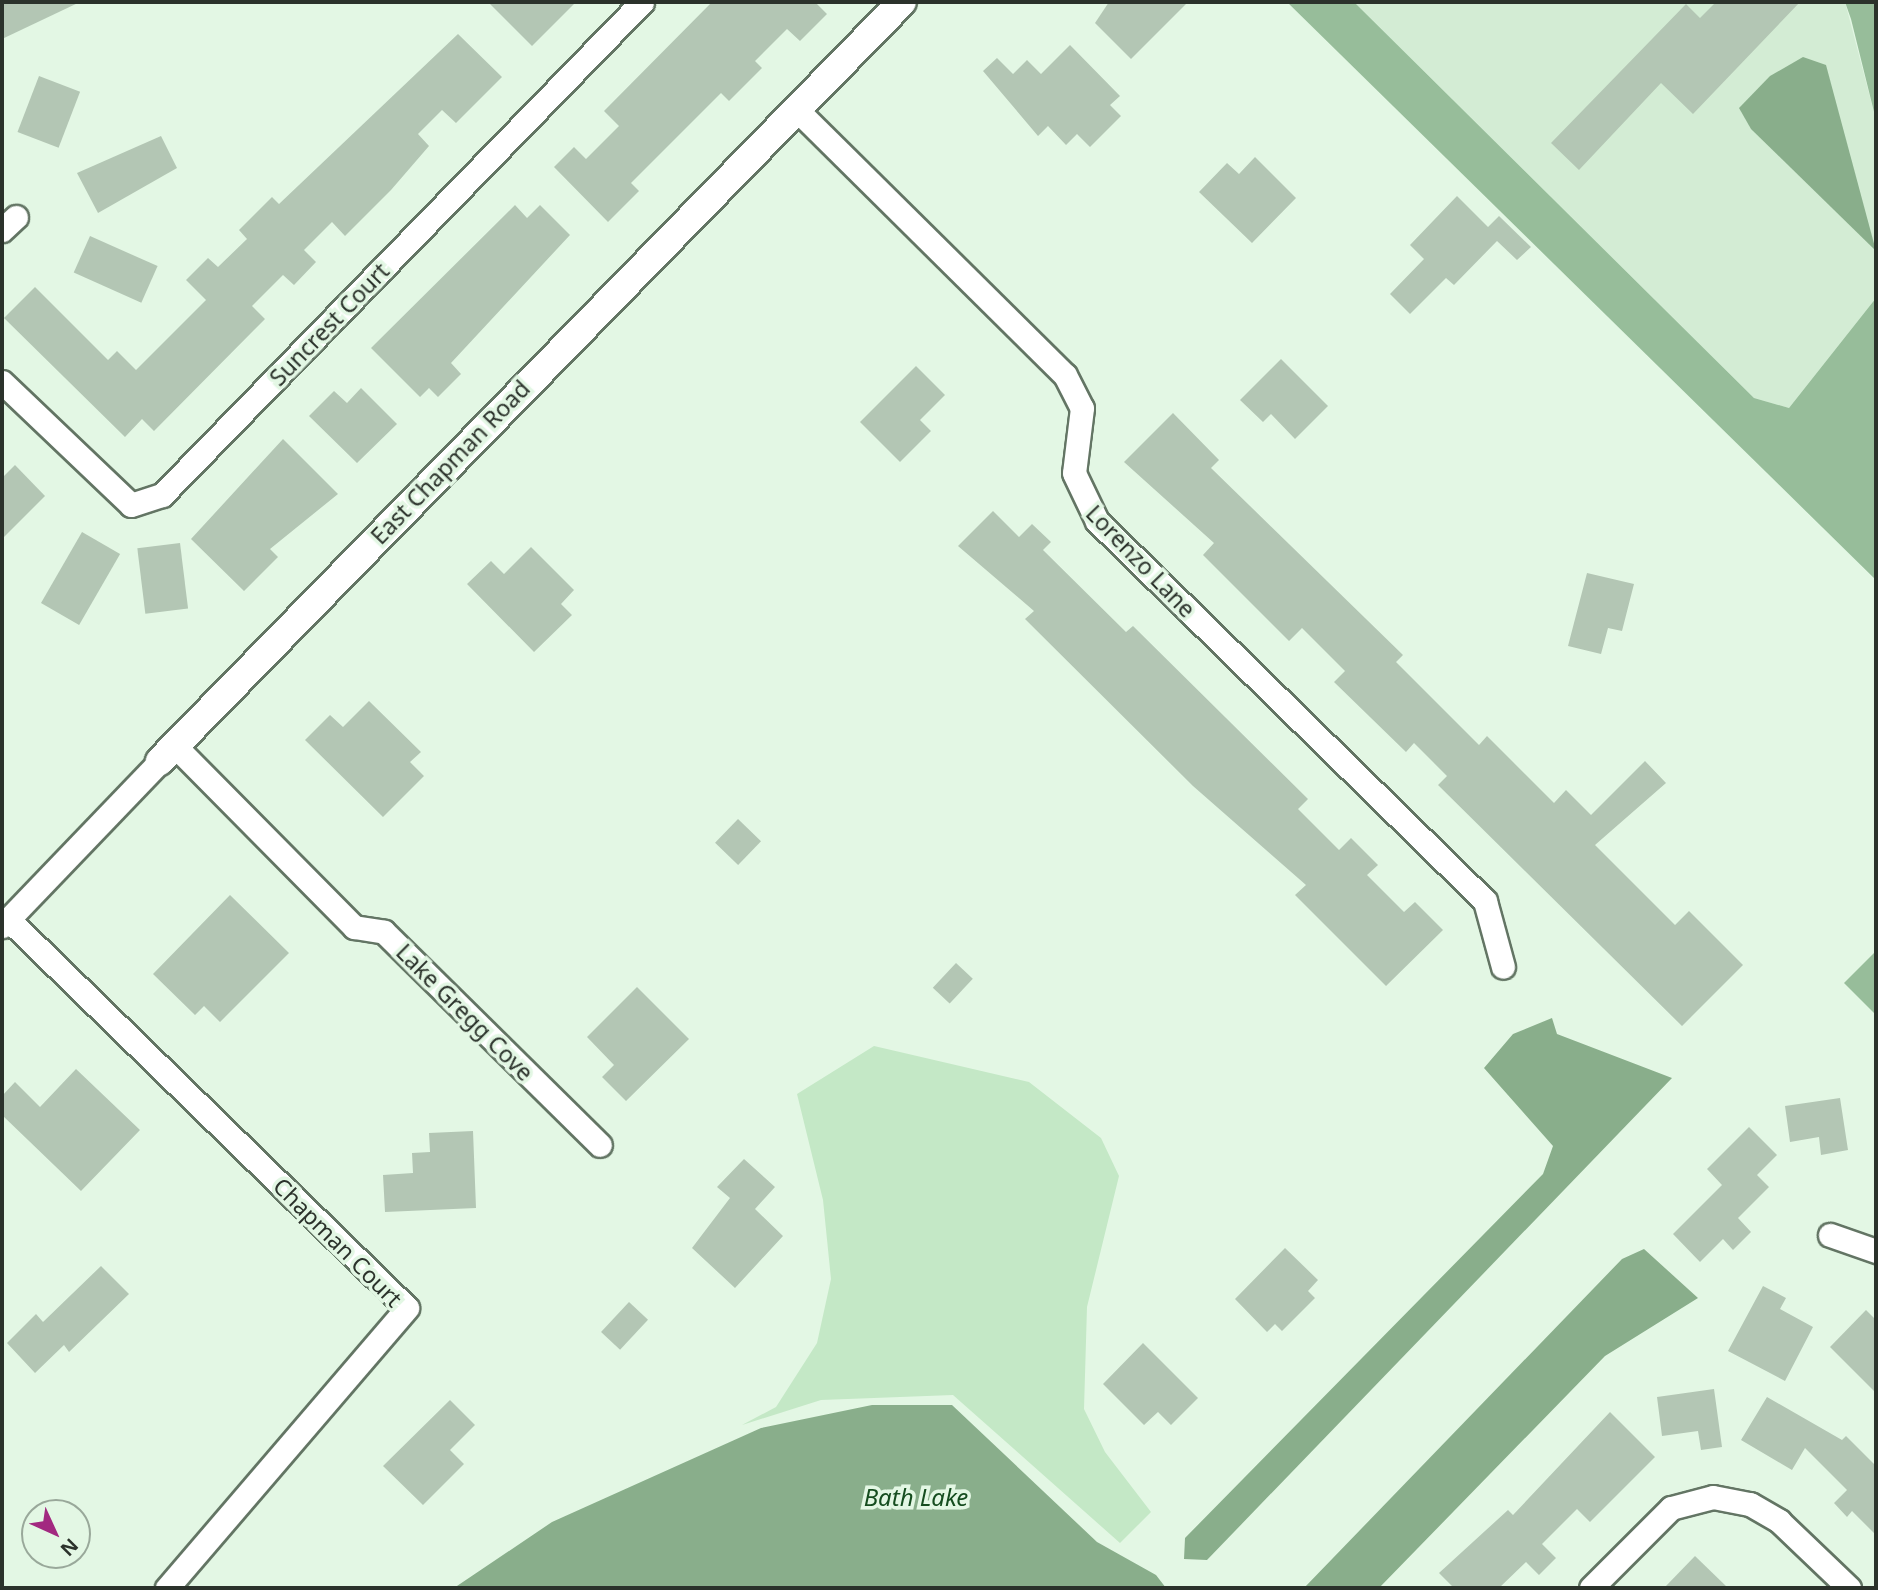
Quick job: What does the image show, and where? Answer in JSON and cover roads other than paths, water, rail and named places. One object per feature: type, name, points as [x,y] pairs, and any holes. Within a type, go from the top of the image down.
[{"type":"street","name":"Suncrest Court","points":[[2,383],[131,505],[162,495],[642,2]]},
{"type":"street","name":"East Chapman Road","points":[[5,922],[897,3]]},
{"type":"street","name":"Lorenzo Lane","points":[[796,109],[1065,375],[1082,408],[1074,473],[1097,522],[1485,901],[1503,967]]},
{"type":"street","name":"Lake Gregg Cove","points":[[167,753],[354,927],[384,932],[600,1145]]},
{"type":"street","name":"Chapman Court","points":[[5,922],[407,1308],[167,1588]]},
{"type":"street","points":[[1830,1235],[1876,1251]]},
{"type":"street","points":[[1591,1588],[1671,1508],[1713,1497],[1750,1503],[1779,1521],[1849,1588]]},
{"type":"water","points":[[1803,57],[1826,65],[1876,251],[1751,129],[1739,108],[1770,76]]},
{"type":"water","points":[[1552,1018],[1557,1034],[1672,1078],[1207,1560],[1184,1559],[1185,1538],[1543,1174],[1553,1146],[1484,1068],[1513,1034]]},
{"type":"water","points":[[1644,1249],[1698,1298],[1605,1356],[1379,1588],[1304,1588],[1622,1259]]},
{"type":"water","name":"Bath Lake","points":[[872,1405],[952,1405],[1097,1542],[1156,1575],[1166,1588],[454,1588],[552,1522],[761,1428]]}]
